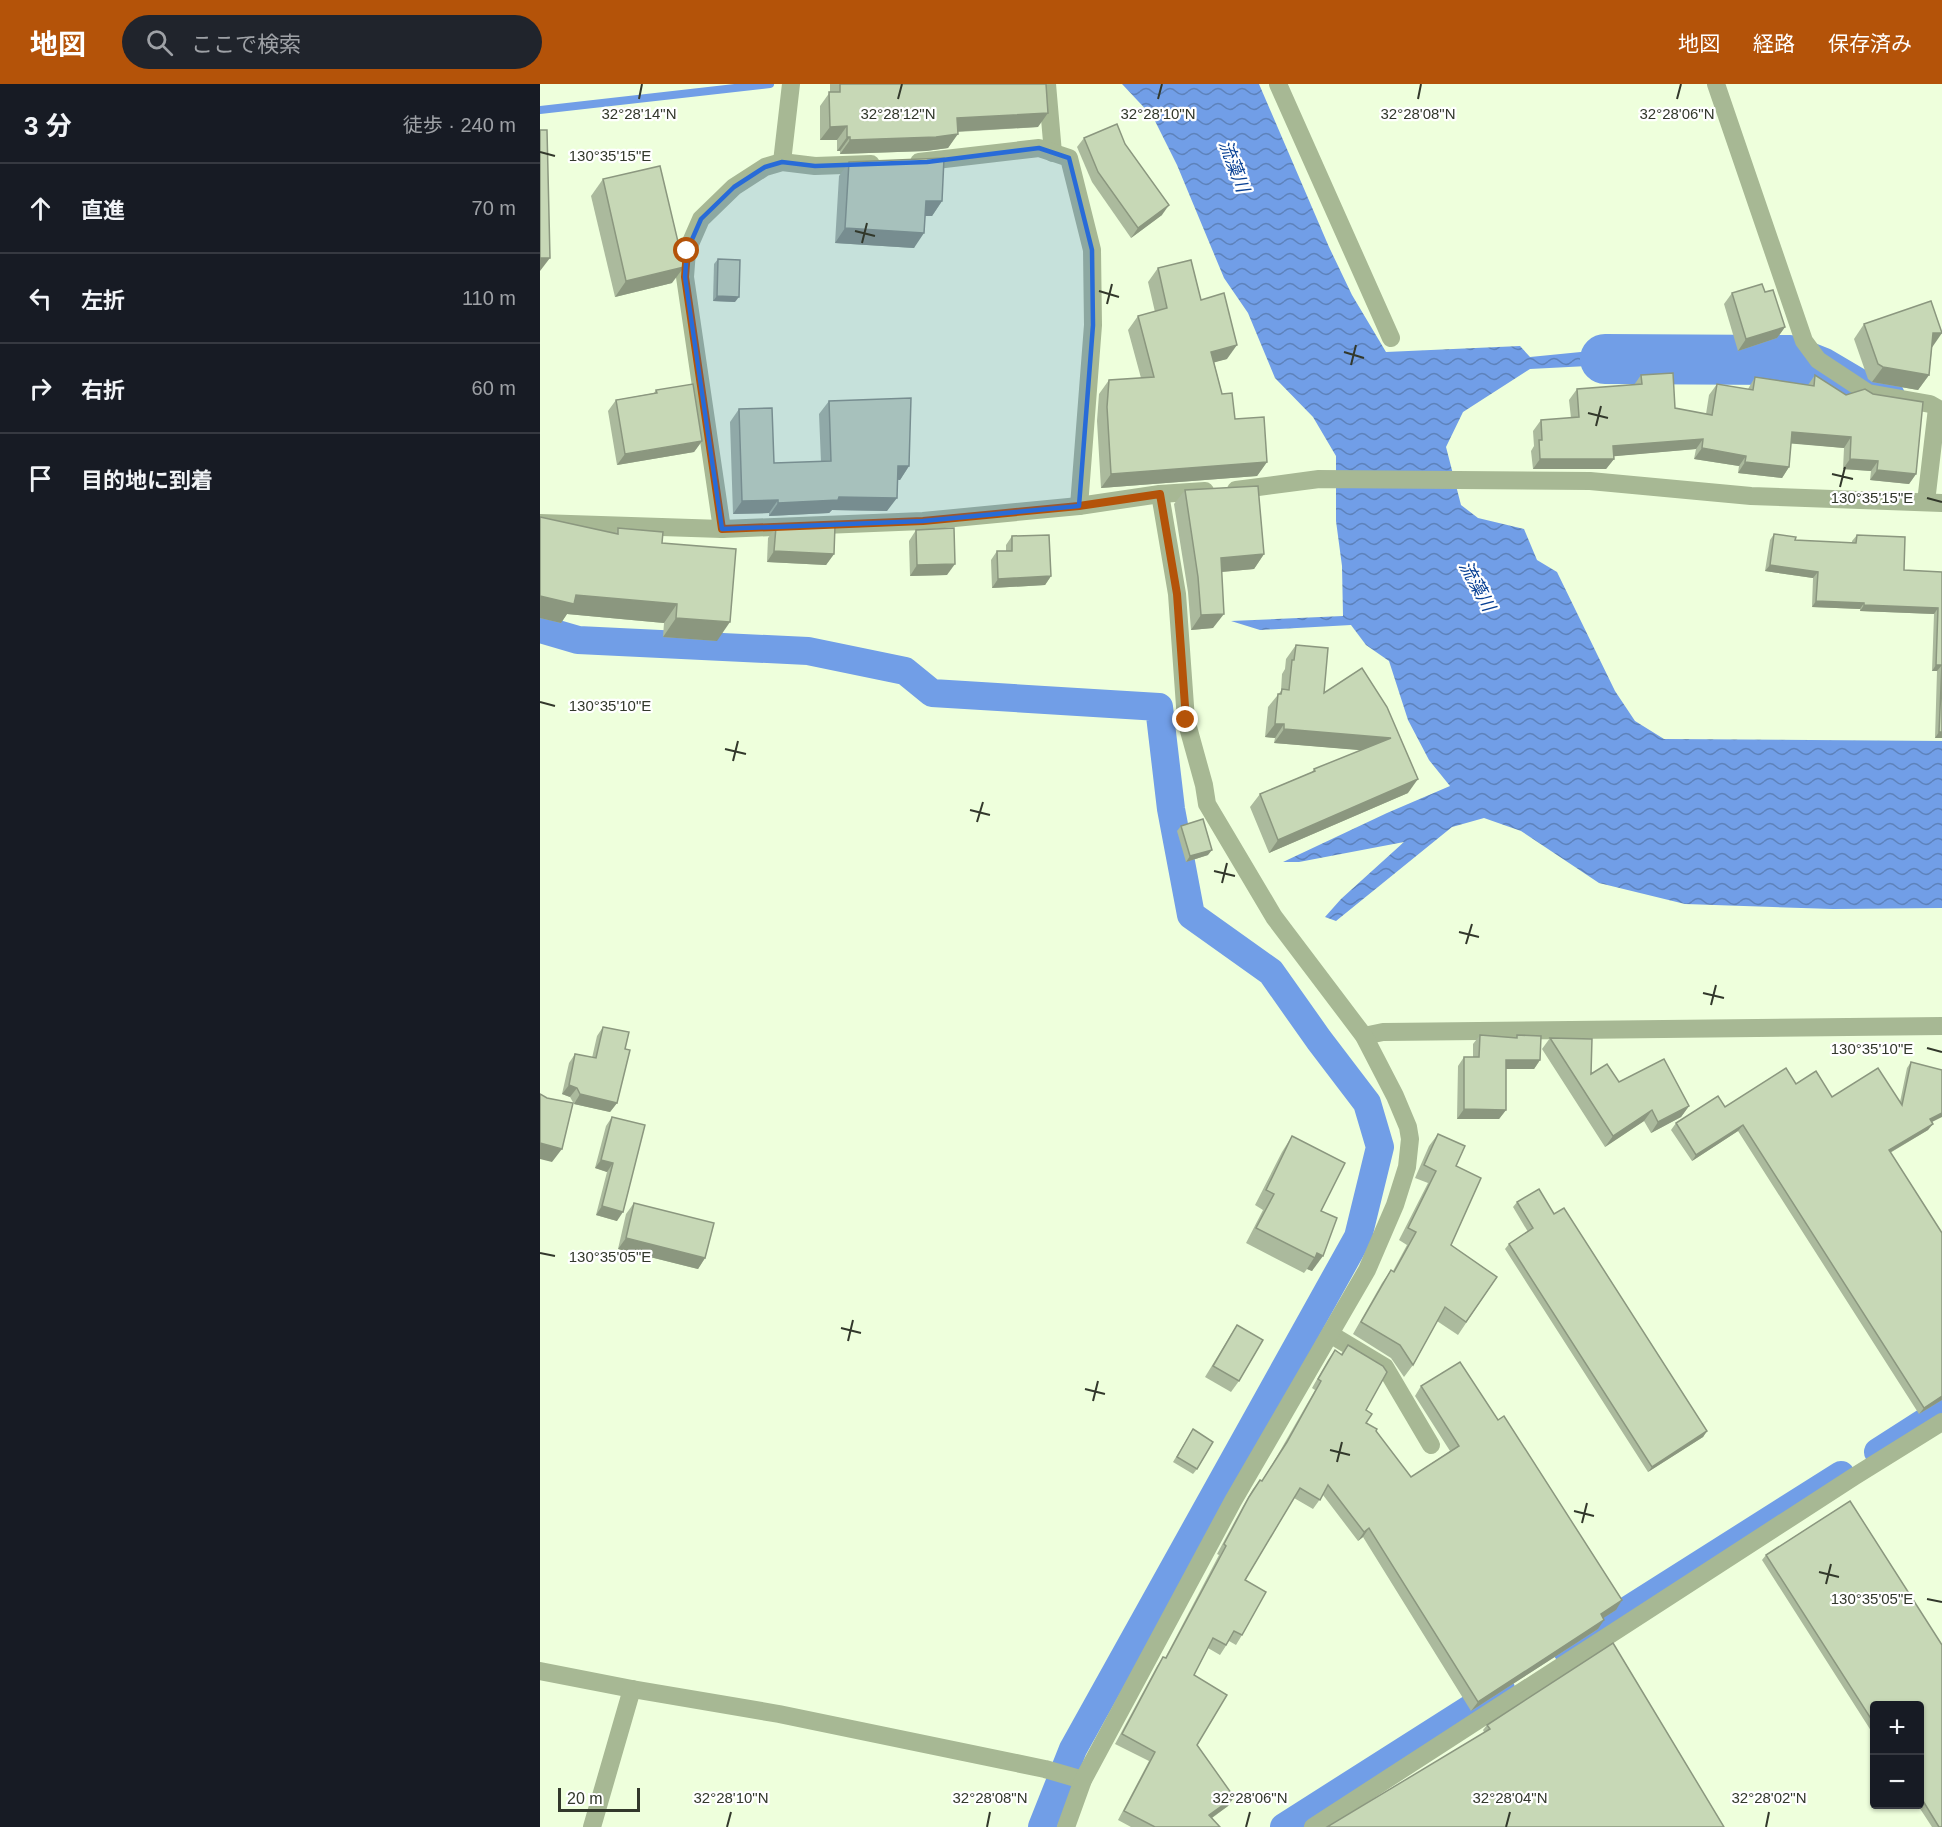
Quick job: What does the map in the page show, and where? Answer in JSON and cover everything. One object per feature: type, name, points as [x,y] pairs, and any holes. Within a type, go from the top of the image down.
[{"type":"street","points":[[1047,84],[1053,153]]},
{"type":"street","points":[[1278,84],[1391,338]]},
{"type":"street","points":[[540,523],[722,529],[923,521],[1079,506],[1160,494],[1248,489],[1319,479],[1473,482],[1590,481],[1751,496],[1934,503],[1934,428],[1937,408],[1929,404],[1868,393],[1818,360],[1804,341],[1716,84]]},
{"type":"street","points":[[782,162],[790,90]]},
{"type":"street","points":[[722,529],[685,277],[687,251],[701,219],[734,187],[765,167],[782,162],[815,166],[927,162],[1039,148],[1069,158],[1092,250],[1093,325],[1079,506]]},
{"type":"street","points":[[1066,1827],[1079,1779],[1233,1502],[1367,1270],[1395,1205],[1407,1167],[1410,1139],[1408,1127],[1395,1096],[1364,1036],[1274,916],[1208,804],[1186,720],[1177,594],[1160,494]]},
{"type":"street","points":[[1364,1036],[1383,1032],[1942,1026]]},
{"type":"street","points":[[1330,1334],[1385,1367],[1431,1445]]},
{"type":"street","points":[[1313,1827],[1942,1422]]},
{"type":"street","points":[[540,1671],[779,1714],[1045,1769],[1079,1779]]},
{"type":"street","points":[[592,1827],[632,1689]]},
{"type":"highlighted area","points":[[1039,148],[1069,158],[1092,250],[1093,325],[1079,506],[923,521],[722,529],[685,277],[687,251],[701,219],[734,187],[765,167],[782,162],[815,166],[927,162]]},
{"type":"water","name":"流藻川","points":[[1122,84],[1259,84],[1329,247],[1352,295],[1386,352],[1520,346],[1530,357],[1601,350],[1607,365],[1530,369],[1463,412],[1446,447],[1461,505],[1478,518],[1524,529],[1537,560],[1557,572],[1615,691],[1635,721],[1664,739],[1942,741],[1942,908],[1833,909],[1685,904],[1599,883],[1521,831],[1484,818],[1452,827],[1336,921],[1325,917],[1341,899],[1404,842],[1299,862],[1283,862],[1450,786],[1429,760],[1408,720],[1389,661],[1366,645],[1351,625],[1260,630],[1231,621],[1343,616],[1342,566],[1336,521],[1336,456],[1313,417],[1275,378],[1248,313],[1224,278],[1177,165],[1153,117]]},
{"type":"building","points":[[840,84],[1046,84],[1048,113],[957,118],[958,134],[936,137],[850,140],[850,137],[847,137],[847,126],[830,127],[829,92],[840,92]]},
{"type":"building","points":[[1117,124],[1125,144],[1169,205],[1138,228],[1098,172],[1084,138]]},
{"type":"building","points":[[540,130],[547,130],[550,258],[540,258]]},
{"type":"building","points":[[944,158],[942,201],[926,201],[924,233],[845,228],[849,162]]},
{"type":"building","points":[[660,166],[684,267],[626,281],[603,179]]},
{"type":"building","points":[[718,259],[740,260],[739,297],[717,296]]},
{"type":"building","points":[[1191,260],[1201,300],[1224,293],[1237,345],[1211,352],[1222,394],[1232,393],[1235,419],[1264,417],[1267,462],[1111,474],[1107,407],[1109,380],[1154,377],[1138,316],[1167,308],[1158,268]]},
{"type":"building","points":[[1762,284],[1765,292],[1773,290],[1785,327],[1746,339],[1732,293]]},
{"type":"building","points":[[1931,301],[1942,333],[1933,333],[1929,375],[1883,367],[1878,364],[1864,324]]},
{"type":"building","points":[[1673,373],[1675,408],[1712,415],[1717,384],[1753,390],[1755,377],[1814,386],[1815,375],[1846,395],[1865,389],[1873,394],[1923,402],[1916,474],[1877,470],[1878,461],[1850,459],[1851,437],[1792,432],[1789,467],[1745,462],[1746,456],[1702,448],[1703,439],[1613,446],[1614,459],[1540,459],[1541,420],[1579,417],[1577,389],[1642,384],[1641,375]]},
{"type":"building","points":[[693,384],[702,441],[625,454],[616,400]]},
{"type":"building","points":[[911,398],[909,466],[898,466],[897,498],[839,497],[838,500],[778,503],[778,500],[742,501],[739,409],[772,408],[774,463],[831,461],[829,401]]},
{"type":"building","points":[[1258,486],[1264,554],[1221,558],[1224,614],[1201,615],[1198,577],[1185,490]]},
{"type":"building","points":[[540,517],[618,534],[618,528],[663,532],[662,543],[736,549],[730,622],[676,618],[677,604],[576,595],[574,604],[540,596]]},
{"type":"building","points":[[835,525],[834,554],[774,551],[776,527]]},
{"type":"building","points":[[954,528],[955,564],[917,565],[916,530]]},
{"type":"building","points":[[1774,534],[1796,537],[1795,540],[1856,543],[1857,535],[1905,537],[1904,570],[1942,572],[1942,665],[1936,665],[1938,608],[1816,601],[1818,572],[1770,565]]},
{"type":"building","points":[[1049,535],[1051,576],[998,579],[997,551],[1012,551],[1012,536]]},
{"type":"building","points":[[1296,645],[1328,648],[1324,693],[1362,668],[1387,707],[1418,779],[1278,840],[1260,794],[1391,738],[1284,729],[1284,724],[1275,724],[1278,694],[1281,694],[1282,689],[1289,690]]},
{"type":"building","points":[[1942,665],[1942,732],[1939,732]]},
{"type":"building","points":[[1203,819],[1212,850],[1190,856],[1181,826]]},
{"type":"building","points":[[603,1027],[629,1032],[625,1049],[630,1050],[617,1103],[580,1094],[577,1088],[569,1085],[575,1054],[596,1058]]},
{"type":"building","points":[[1480,1035],[1517,1038],[1517,1035],[1541,1036],[1540,1060],[1506,1060],[1506,1110],[1464,1109],[1464,1057],[1479,1057]]},
{"type":"building","points":[[1550,1038],[1592,1039],[1591,1074],[1607,1064],[1619,1082],[1664,1059],[1689,1106],[1658,1122],[1652,1110],[1613,1136]]},
{"type":"building","points":[[1911,1062],[1942,1070],[1942,1113],[1930,1119],[1933,1124],[1889,1150],[1942,1233],[1942,1396],[1924,1408],[1743,1125],[1696,1155],[1676,1123],[1718,1096],[1725,1107],[1786,1068],[1796,1084],[1816,1071],[1832,1097],[1878,1068],[1902,1105]]},
{"type":"building","points":[[540,1094],[547,1098],[573,1103],[562,1149],[540,1143]]},
{"type":"building","points":[[612,1117],[645,1125],[623,1212],[602,1206],[613,1163],[601,1160]]},
{"type":"building","points":[[1438,1134],[1465,1146],[1456,1166],[1481,1178],[1451,1245],[1497,1277],[1466,1322],[1445,1307],[1413,1365],[1400,1345],[1361,1322],[1391,1270],[1394,1272],[1416,1232],[1408,1228],[1436,1171],[1424,1165]]},
{"type":"building","points":[[1292,1136],[1345,1163],[1321,1211],[1337,1218],[1323,1256],[1317,1253],[1315,1258],[1256,1228],[1274,1194],[1266,1190]]},
{"type":"building","points":[[1539,1189],[1554,1214],[1564,1208],[1707,1431],[1652,1467],[1509,1244],[1533,1228],[1517,1202]]},
{"type":"building","points":[[634,1203],[714,1223],[705,1258],[626,1238]]},
{"type":"building","points":[[1237,1325],[1263,1340],[1239,1381],[1213,1366]]},
{"type":"building","points":[[1348,1345],[1383,1366],[1387,1372],[1366,1410],[1372,1414],[1366,1423],[1377,1429],[1376,1431],[1411,1477],[1459,1446],[1421,1386],[1460,1362],[1498,1420],[1504,1416],[1622,1600],[1601,1614],[1604,1620],[1478,1702],[1369,1528],[1364,1532],[1328,1485],[1320,1500],[1300,1488],[1245,1580],[1266,1592],[1242,1635],[1234,1631],[1226,1645],[1213,1638],[1194,1675],[1227,1695],[1197,1745],[1234,1797],[1209,1815],[1220,1827],[1155,1827],[1124,1811],[1155,1752],[1122,1734],[1163,1657],[1166,1658],[1226,1546],[1224,1544],[1249,1497],[1287,1442],[1321,1381],[1318,1379],[1335,1350],[1342,1355]]},
{"type":"building","points":[[1193,1429],[1213,1442],[1197,1469],[1177,1457]]},
{"type":"building","points":[[1850,1501],[1942,1645],[1942,1827],[1939,1827],[1924,1803],[1924,1701],[1870,1701],[1870,1717],[1766,1555]]},
{"type":"building","points":[[1613,1643],[1724,1827],[1327,1827],[1490,1729],[1487,1725]]},
{"type":"waterway","points":[[540,110],[770,84]]},
{"type":"waterway","points":[[1605,359],[1790,360],[1820,372],[1859,395],[1881,400]]},
{"type":"waterway","points":[[540,629],[578,640],[808,651],[905,671],[932,693],[1159,707],[1171,809],[1191,915],[1271,972],[1367,1103],[1380,1147],[1358,1237],[1073,1749],[1042,1827]]},
{"type":"waterway","points":[[1878,1452],[1942,1411]]},
{"type":"waterway","points":[[1566,1649],[1841,1475]]},
{"type":"waterway","points":[[1284,1827],[1501,1689]]},
{"type":"route","points":[[687,251],[685,277],[722,529],[923,521],[1079,506],[1160,494],[1177,594],[1186,720]]}]
